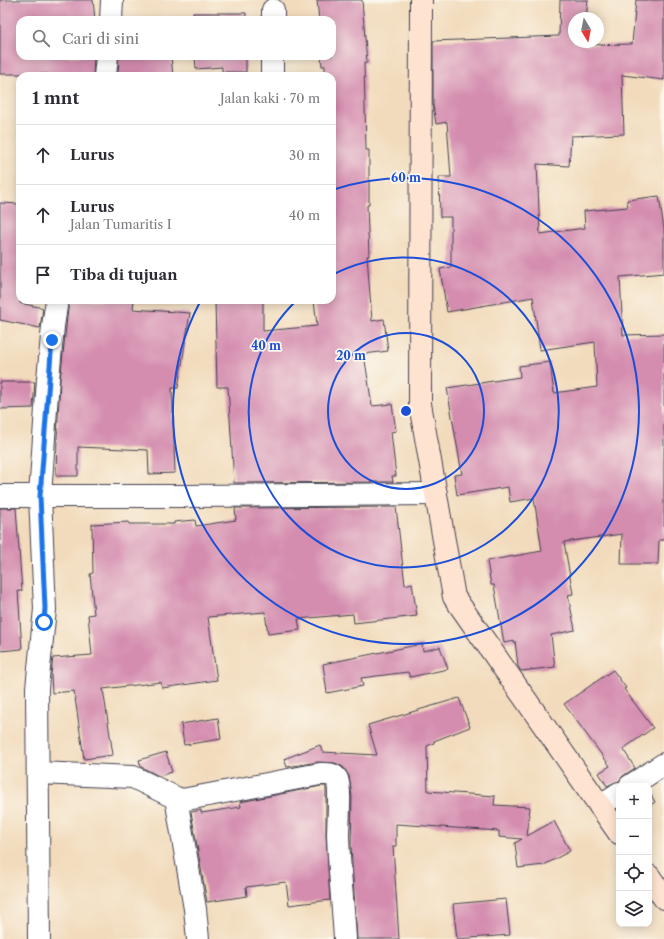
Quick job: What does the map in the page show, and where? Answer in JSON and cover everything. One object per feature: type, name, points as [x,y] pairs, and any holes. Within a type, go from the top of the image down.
[{"type":"street","points":[[111,16],[112,0]]},
{"type":"street","points":[[421,0],[420,404],[454,597],[616,829]]},
{"type":"street","points":[[105,72],[106,60]]},
{"type":"street","points":[[272,60],[272,72]]},
{"type":"street","points":[[39,939],[37,688],[45,608],[40,496],[48,379],[56,304]]},
{"type":"street","points":[[0,496],[436,494]]},
{"type":"street","points":[[635,783],[664,764]]},
{"type":"street","points":[[38,773],[133,777],[176,798],[188,800],[320,774],[329,774],[335,777],[338,782],[338,835],[345,939]]},
{"type":"street","points":[[600,806],[616,795]]},
{"type":"street","points":[[176,798],[195,909],[198,939]]},
{"type":"street","points":[[652,880],[664,898]]},
{"type":"building","points":[[0,0],[93,0],[95,16],[16,16],[16,60],[94,60],[93,72],[16,72],[16,74],[0,74]]},
{"type":"building","points":[[317,0],[362,0],[367,63],[364,63],[366,150],[369,150],[369,205],[367,205],[369,256],[367,256],[372,321],[384,319],[388,351],[364,354],[372,406],[392,404],[396,431],[391,432],[396,476],[392,476],[393,482],[234,483],[228,387],[217,387],[215,304],[263,304],[263,331],[317,326],[314,304],[336,304],[336,72],[325,72],[325,66],[322,66],[321,60],[336,60],[336,16],[319,16]]},
{"type":"building","points":[[560,0],[588,0],[587,12],[568,12],[568,48],[604,48],[604,45],[632,44],[636,0],[664,0],[664,80],[622,75],[624,134],[571,136],[569,166],[537,164],[540,234],[585,228],[584,211],[628,207],[627,200],[659,196],[664,229],[664,273],[620,277],[623,335],[664,334],[664,540],[659,540],[658,564],[621,564],[622,534],[564,542],[573,594],[568,595],[575,630],[551,635],[555,667],[521,671],[518,666],[515,641],[504,643],[494,585],[491,585],[487,561],[542,551],[534,498],[510,502],[508,487],[457,495],[454,475],[462,474],[447,388],[520,377],[519,366],[550,362],[554,393],[597,387],[595,342],[540,350],[533,297],[447,312],[440,269],[451,267],[451,217],[440,217],[439,177],[451,177],[447,122],[436,124],[433,105],[433,41],[559,36]]},
{"type":"building","points":[[193,13],[246,13],[246,16],[193,16]]},
{"type":"building","points":[[119,60],[171,60],[173,72],[118,72]]},
{"type":"building","points":[[195,60],[246,60],[246,72],[222,72],[222,67],[196,69]]},
{"type":"building","points":[[0,203],[16,204],[16,304],[25,304],[43,308],[40,328],[0,320]]},
{"type":"building","points":[[69,304],[134,304],[133,309],[190,313],[178,388],[172,388],[175,473],[149,474],[148,450],[78,447],[78,476],[56,476],[60,380]]},
{"type":"building","points":[[0,382],[35,382],[33,408],[0,409]]},
{"type":"building","points":[[396,507],[405,585],[412,583],[417,616],[354,623],[353,614],[298,619],[300,630],[268,634],[265,612],[208,617],[217,680],[162,688],[161,682],[103,689],[113,755],[84,759],[74,691],[52,693],[51,674],[53,658],[92,655],[88,615],[94,614],[90,574],[93,573],[92,524],[129,522],[129,524],[174,524],[174,522],[195,520],[196,526],[236,520],[235,508]]},
{"type":"building","points":[[0,508],[16,508],[22,591],[18,591],[22,649],[0,651]]},
{"type":"building","points":[[422,644],[423,651],[440,647],[448,669],[410,677],[408,672],[361,678],[363,686],[327,693],[323,664]]},
{"type":"building","points":[[613,670],[626,688],[624,689],[653,728],[623,749],[635,768],[623,776],[619,781],[607,786],[599,773],[610,766],[564,704]]},
{"type":"building","points":[[459,698],[470,727],[434,741],[434,743],[427,746],[428,791],[495,796],[494,805],[530,807],[527,836],[554,821],[570,851],[544,865],[518,868],[515,843],[522,839],[499,837],[499,831],[396,824],[396,846],[393,846],[399,939],[357,939],[351,847],[352,797],[349,776],[343,767],[335,763],[318,762],[287,767],[284,759],[320,745],[322,752],[377,755],[368,725]]},
{"type":"building","points":[[218,718],[221,739],[184,745],[181,724]]},
{"type":"building","points":[[166,752],[172,772],[159,776],[141,767],[139,760]]},
{"type":"building","points":[[326,786],[326,835],[330,900],[289,905],[286,882],[246,887],[247,896],[207,902],[191,812],[201,810],[201,813],[241,807],[240,802]]},
{"type":"building","points":[[652,796],[655,802],[652,804]]},
{"type":"building","points":[[506,899],[510,935],[457,939],[453,904]]},
{"type":"route","points":[[44,622],[45,608],[40,496],[52,340]]}]
